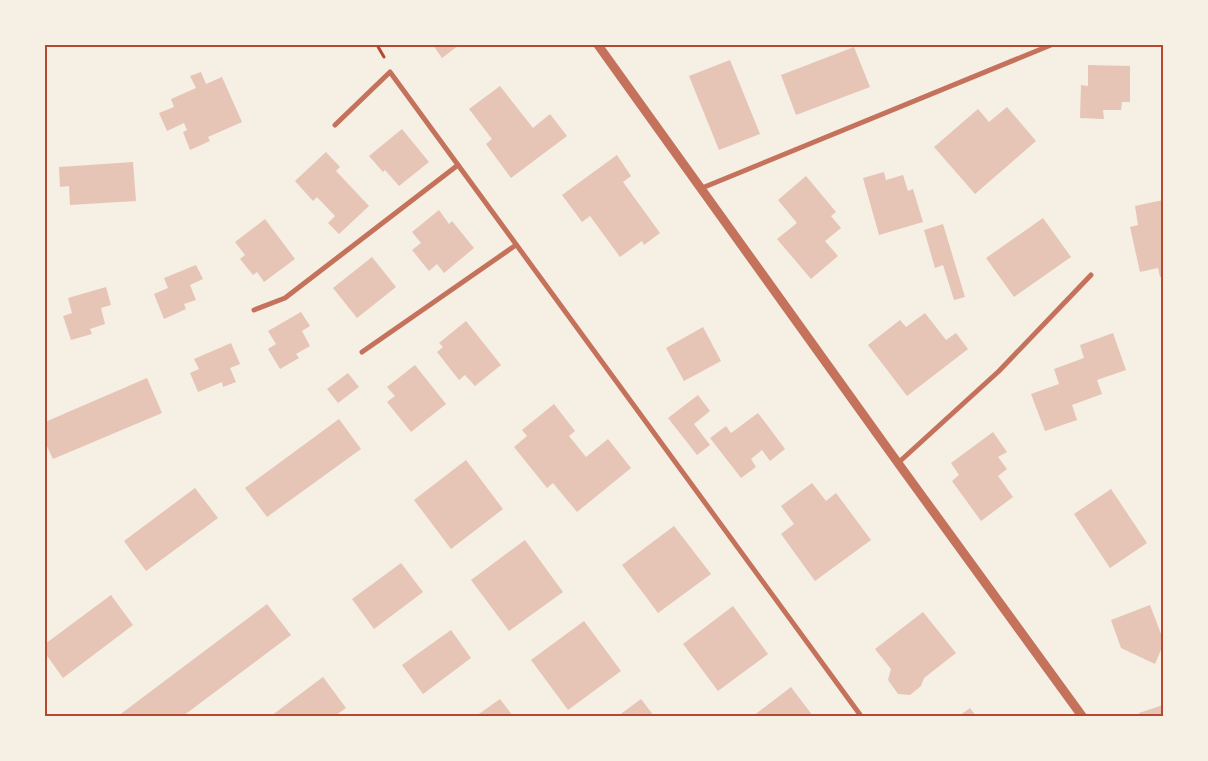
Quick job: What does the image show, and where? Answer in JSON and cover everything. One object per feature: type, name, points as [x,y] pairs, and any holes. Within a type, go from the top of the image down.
[{"type":"street","points":[[598,45],[1082,716]]},
{"type":"street","points":[[702,188],[1051,45]]},
{"type":"street","points":[[335,125],[390,72],[861,716]]},
{"type":"street","points":[[254,310],[285,298],[458,165]]},
{"type":"street","points":[[362,352],[516,245]]},
{"type":"street","points":[[898,463],[999,371],[1091,276]]},
{"type":"building","points":[[433,45],[459,45],[442,58]]},
{"type":"building","points":[[854,47],[870,87],[796,115],[781,75]]},
{"type":"building","points":[[730,60],[760,134],[719,150],[689,76]]},
{"type":"building","points":[[1088,65],[1130,66],[1130,102],[1122,102],[1121,110],[1103,110],[1104,119],[1080,118],[1081,85],[1088,86]]},
{"type":"building","points":[[201,72],[206,84],[222,77],[242,122],[208,137],[210,141],[190,150],[183,132],[187,130],[184,123],[167,131],[159,113],[174,107],[171,99],[196,88],[190,76]]},
{"type":"building","points":[[500,86],[533,128],[550,114],[567,136],[511,178],[486,144],[492,139],[469,109]]},
{"type":"building","points":[[1007,107],[1036,141],[975,194],[934,147],[978,109],[989,122]]},
{"type":"building","points":[[402,129],[429,162],[399,186],[369,156]]},
{"type":"building","points":[[326,152],[340,167],[336,171],[369,206],[339,234],[328,223],[335,216],[317,197],[313,201],[295,181]]},
{"type":"building","points":[[617,155],[631,176],[623,182],[660,233],[644,245],[642,241],[620,257],[590,216],[582,222],[562,195]]},
{"type":"building","points":[[133,162],[136,201],[70,205],[69,186],[60,187],[59,167]]},
{"type":"building","points":[[884,172],[886,180],[903,175],[908,191],[913,189],[923,222],[879,235],[863,178]]},
{"type":"building","points":[[806,176],[836,212],[831,216],[841,228],[825,241],[838,256],[811,279],[777,239],[797,223],[778,200]]},
{"type":"building","points":[[1163,200],[1163,276],[1160,277],[1158,268],[1140,272],[1130,227],[1138,225],[1135,206]]},
{"type":"building","points":[[439,210],[449,224],[452,221],[474,248],[444,273],[437,264],[429,271],[412,250],[421,243],[412,232]]},
{"type":"building","points":[[1043,218],[1071,257],[1014,297],[986,258]]},
{"type":"building","points":[[265,219],[295,259],[264,282],[257,272],[253,275],[240,259],[245,255],[235,242]]},
{"type":"building","points":[[943,224],[965,297],[954,300],[943,265],[935,268],[924,230]]},
{"type":"building","points":[[372,257],[396,287],[357,318],[333,288]]},
{"type":"building","points":[[196,265],[203,279],[190,285],[196,300],[184,304],[186,309],[164,319],[154,294],[168,288],[164,278]]},
{"type":"building","points":[[106,287],[111,305],[101,308],[105,324],[90,329],[92,334],[71,340],[63,316],[72,313],[68,298]]},
{"type":"building","points":[[301,312],[310,326],[302,331],[310,346],[296,354],[299,358],[280,369],[268,349],[276,344],[268,331]]},
{"type":"building","points":[[925,313],[946,340],[956,333],[968,349],[907,396],[868,345],[900,320],[906,327]]},
{"type":"building","points":[[466,321],[501,365],[475,386],[465,375],[459,380],[437,352],[443,347],[439,343]]},
{"type":"building","points":[[703,327],[721,361],[684,381],[666,348]]},
{"type":"building","points":[[1113,333],[1126,370],[1097,380],[1102,394],[1072,405],[1077,420],[1045,431],[1031,394],[1059,384],[1054,369],[1084,358],[1080,345]]},
{"type":"building","points":[[231,343],[240,364],[230,368],[236,382],[223,387],[222,382],[198,392],[190,373],[199,369],[194,359]]},
{"type":"building","points":[[415,365],[446,404],[411,432],[387,402],[395,396],[387,387]]},
{"type":"building","points":[[348,373],[359,387],[338,403],[327,389]]},
{"type":"building","points":[[147,378],[162,413],[53,459],[45,442],[45,422]]},
{"type":"building","points":[[698,395],[710,411],[694,424],[710,445],[697,455],[668,418]]},
{"type":"building","points":[[554,404],[575,431],[569,436],[586,457],[608,439],[631,468],[577,512],[553,483],[547,488],[514,447],[527,436],[522,430]]},
{"type":"building","points":[[758,413],[785,449],[770,461],[762,450],[751,459],[756,467],[741,478],[710,438],[726,426],[731,433]]},
{"type":"building","points":[[339,419],[361,449],[267,517],[245,488]]},
{"type":"building","points":[[993,432],[1007,452],[998,457],[1007,469],[998,476],[1013,497],[981,521],[952,481],[959,475],[951,463]]},
{"type":"building","points":[[466,460],[503,509],[451,549],[414,500]]},
{"type":"building","points":[[812,483],[826,501],[836,493],[871,540],[815,581],[781,534],[794,524],[781,506]]},
{"type":"building","points":[[195,488],[218,518],[146,571],[124,541]]},
{"type":"building","points":[[1111,489],[1147,543],[1110,568],[1074,514]]},
{"type":"building","points":[[674,526],[711,574],[658,613],[622,565]]},
{"type":"building","points":[[525,540],[563,592],[509,631],[471,580]]},
{"type":"building","points":[[401,563],[423,592],[374,629],[352,599]]},
{"type":"building","points":[[111,595],[133,625],[63,678],[45,653],[45,644]]},
{"type":"building","points":[[267,604],[291,635],[183,716],[118,716]]},
{"type":"building","points":[[1150,605],[1163,639],[1163,645],[1155,664],[1121,648],[1111,620]]},
{"type":"building","points":[[733,606],[768,654],[718,691],[683,644]]},
{"type":"building","points":[[923,612],[956,653],[924,678],[921,686],[910,695],[898,694],[888,680],[891,669],[875,649]]},
{"type":"building","points":[[584,621],[621,671],[568,710],[531,660]]},
{"type":"building","points":[[451,630],[471,658],[423,694],[402,665]]},
{"type":"building","points":[[323,677],[346,708],[335,716],[271,716]]},
{"type":"building","points":[[791,687],[813,716],[753,716]]},
{"type":"building","points":[[500,699],[513,716],[476,716]]},
{"type":"building","points":[[641,699],[654,716],[618,716]]},
{"type":"building","points":[[1163,705],[1163,716],[1139,716],[1139,713]]},
{"type":"building","points":[[970,708],[976,716],[959,716]]}]
